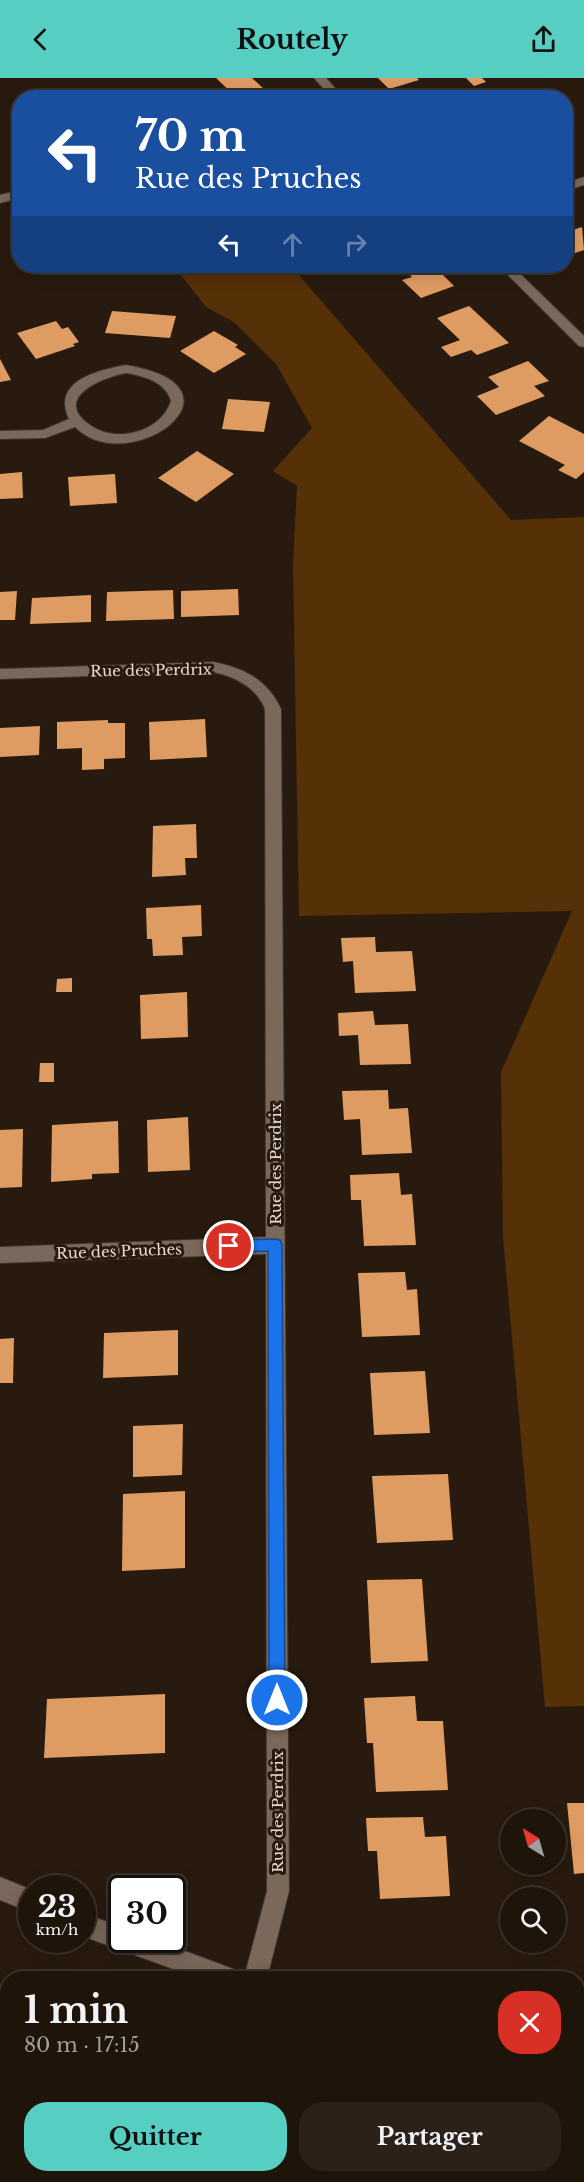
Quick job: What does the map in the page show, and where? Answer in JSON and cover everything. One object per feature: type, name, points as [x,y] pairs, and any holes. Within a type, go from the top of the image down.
[{"type":"street","points":[[320,78],[331,90]]},
{"type":"street","points":[[512,273],[584,344]]},
{"type":"street","points":[[126,369],[152,374],[171,385],[176,395],[177,406],[172,416],[163,425],[141,435],[117,437],[101,435],[87,429],[77,421],[71,409],[72,397],[79,386],[92,377],[108,371],[126,369]]},
{"type":"street","points":[[0,435],[45,434],[77,421]]},
{"type":"street","name":"Rue des Perdrix","points":[[0,674],[213,667],[234,672],[252,681],[270,701],[274,736],[278,1891],[258,1971]]},
{"type":"street","name":"Rue des Pruches","points":[[0,1255],[275,1245]]},
{"type":"street","points":[[0,1888],[18,1896]]},
{"type":"street","points":[[96,1929],[209,1971]]},
{"type":"shaded area","points":[[179,273],[297,273],[511,520],[584,517],[584,1706],[545,1707],[503,1237],[501,1072],[572,911],[299,916],[293,563],[297,486],[273,471],[312,428],[276,364],[235,323],[206,307]]},
{"type":"building","points":[[216,78],[252,78],[264,89],[261,90],[229,90]]},
{"type":"building","points":[[378,78],[417,78],[419,80],[389,89]]},
{"type":"building","points":[[466,78],[482,78],[486,82],[474,86]]},
{"type":"building","points":[[582,227],[584,250],[573,254],[573,230]]},
{"type":"building","points":[[408,273],[441,273],[454,286],[421,298],[402,280],[412,277]]},
{"type":"building","points":[[469,306],[509,343],[477,355],[471,350],[451,357],[441,347],[460,340],[437,318]]},
{"type":"building","points":[[112,311],[176,316],[170,338],[105,333]]},
{"type":"building","points":[[56,321],[62,329],[68,327],[79,342],[73,344],[75,346],[36,359],[17,333]]},
{"type":"building","points":[[214,331],[238,345],[235,347],[246,354],[214,373],[180,351]]},
{"type":"building","points":[[0,359],[11,380],[0,382]]},
{"type":"building","points":[[528,361],[549,381],[534,386],[545,396],[496,415],[477,396],[499,387],[488,377]]},
{"type":"building","points":[[228,399],[270,402],[264,432],[222,429]]},
{"type":"building","points":[[549,416],[584,434],[584,472],[576,479],[558,470],[565,465],[519,441]]},
{"type":"building","points":[[197,451],[234,474],[196,502],[158,478]]},
{"type":"building","points":[[22,472],[23,498],[0,499],[0,474]]},
{"type":"building","points":[[115,474],[117,503],[70,506],[68,477]]},
{"type":"building","points":[[238,589],[239,615],[181,617],[181,591]]},
{"type":"building","points":[[173,590],[174,619],[106,621],[107,592]]},
{"type":"building","points":[[17,591],[15,620],[0,620],[0,592]]},
{"type":"building","points":[[91,595],[91,622],[30,624],[32,598]]},
{"type":"building","points":[[205,719],[207,757],[150,760],[149,722]]},
{"type":"building","points":[[108,720],[108,723],[125,723],[125,758],[104,759],[104,769],[82,770],[82,748],[57,749],[57,722]]},
{"type":"building","points":[[40,726],[39,755],[0,757],[0,728]]},
{"type":"building","points":[[196,824],[197,858],[185,858],[186,875],[152,877],[153,826]]},
{"type":"building","points":[[201,905],[202,936],[182,937],[183,955],[153,956],[152,939],[147,939],[146,908]]},
{"type":"building","points":[[375,937],[376,952],[412,951],[416,991],[355,993],[353,961],[343,962],[341,938]]},
{"type":"building","points":[[72,978],[72,992],[56,992],[57,979]]},
{"type":"building","points":[[187,992],[188,1037],[141,1039],[140,995]]},
{"type":"building","points":[[373,1011],[375,1025],[408,1024],[411,1064],[360,1065],[358,1035],[339,1036],[338,1013]]},
{"type":"building","points":[[40,1063],[54,1063],[54,1082],[39,1082]]},
{"type":"building","points":[[388,1090],[389,1109],[408,1108],[412,1153],[362,1155],[360,1119],[344,1120],[342,1091]]},
{"type":"building","points":[[188,1117],[190,1170],[148,1172],[147,1120]]},
{"type":"building","points":[[118,1121],[119,1173],[92,1174],[92,1179],[51,1182],[52,1125]]},
{"type":"building","points":[[23,1129],[22,1187],[0,1188],[0,1130]]},
{"type":"building","points":[[399,1173],[401,1195],[412,1194],[416,1245],[364,1246],[361,1200],[351,1200],[350,1175]]},
{"type":"building","points":[[405,1272],[407,1290],[417,1289],[420,1335],[362,1337],[358,1273]]},
{"type":"building","points":[[178,1330],[178,1375],[103,1378],[104,1333]]},
{"type":"building","points":[[14,1338],[13,1383],[0,1383],[0,1339]]},
{"type":"building","points":[[425,1371],[430,1433],[374,1435],[370,1373]]},
{"type":"building","points":[[183,1424],[182,1475],[133,1477],[133,1426]]},
{"type":"building","points":[[448,1474],[453,1540],[377,1543],[372,1476]]},
{"type":"building","points":[[185,1491],[185,1568],[122,1571],[123,1494]]},
{"type":"building","points":[[422,1579],[428,1661],[371,1663],[367,1580]]},
{"type":"building","points":[[165,1694],[165,1753],[44,1758],[47,1699]]},
{"type":"building","points":[[415,1696],[417,1721],[443,1721],[448,1790],[376,1792],[373,1743],[367,1743],[364,1698]]},
{"type":"building","points":[[567,1803],[584,1803],[584,1873],[574,1874]]},
{"type":"building","points":[[423,1817],[425,1837],[446,1836],[450,1896],[380,1899],[377,1851],[368,1851],[366,1818]]},
{"type":"route","points":[[229,1246],[275,1245],[277,1700]]}]
